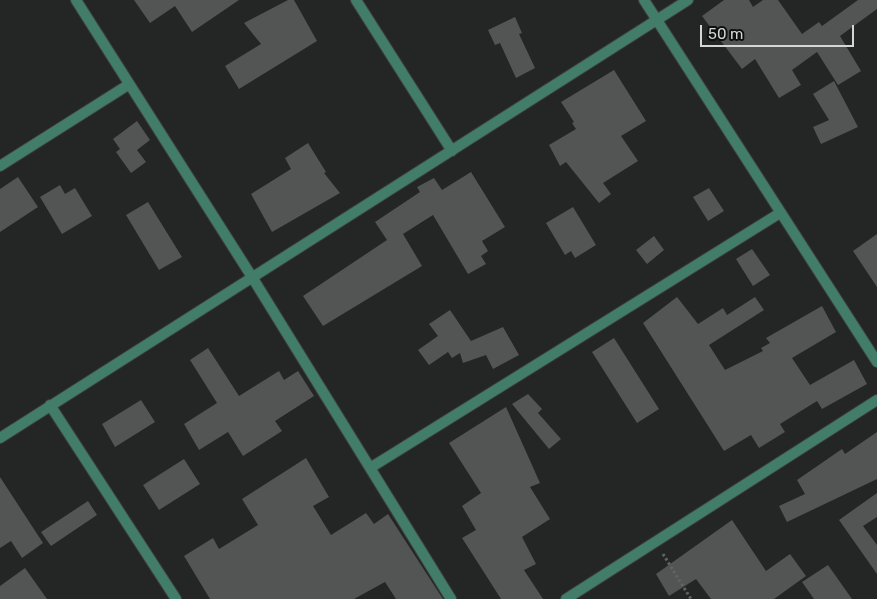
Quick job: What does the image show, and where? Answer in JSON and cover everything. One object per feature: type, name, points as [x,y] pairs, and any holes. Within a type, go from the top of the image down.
[{"type":"street","points":[[76,0],[128,85],[252,277],[451,599]]},
{"type":"street","points":[[356,0],[452,151]]},
{"type":"street","points":[[644,0],[877,362]]},
{"type":"street","points":[[0,438],[688,0]]},
{"type":"street","points":[[0,166],[128,85]]},
{"type":"street","points":[[370,468],[780,213]]},
{"type":"street","points":[[566,599],[877,400]]},
{"type":"street","points":[[50,405],[176,599]]},
{"type":"path","points":[[655,541],[691,599]]},
{"type":"building","points":[[134,0],[239,0],[192,32],[175,6],[150,23]]},
{"type":"building","points":[[288,0],[294,0],[317,41],[239,89],[225,66],[261,44],[244,23]]},
{"type":"building","points":[[724,0],[749,0],[753,7],[763,0],[778,0],[802,34],[819,22],[822,26],[858,0],[877,0],[877,9],[840,36],[861,71],[838,85],[817,52],[792,70],[801,85],[779,98],[755,59],[742,69],[702,16]]},
{"type":"building","points":[[515,17],[522,33],[519,34],[535,68],[516,78],[500,43],[495,45],[488,30]]},
{"type":"building","points":[[614,70],[646,121],[621,136],[638,161],[603,183],[611,194],[599,203],[566,162],[560,166],[549,145],[576,129],[572,123],[574,122],[561,102]]},
{"type":"building","points":[[834,81],[858,127],[821,144],[813,127],[829,120],[813,94]]},
{"type":"building","points":[[137,121],[150,140],[137,150],[146,162],[131,173],[116,152],[120,149],[113,139]]},
{"type":"building","points":[[308,143],[326,172],[324,173],[340,193],[272,232],[251,194],[291,169],[285,158]]},
{"type":"building","points":[[471,172],[505,227],[482,241],[488,251],[481,256],[486,264],[468,274],[433,215],[403,234],[422,266],[323,326],[303,296],[387,240],[375,222],[420,192],[417,187],[434,178],[442,190]]},
{"type":"building","points":[[18,177],[38,207],[0,232],[0,189]]},
{"type":"building","points":[[60,185],[65,194],[75,188],[92,216],[62,234],[40,197]]},
{"type":"building","points":[[709,188],[724,211],[708,221],[693,197]]},
{"type":"building","points":[[148,202],[182,257],[159,270],[126,215]]},
{"type":"building","points":[[573,207],[596,245],[575,258],[571,251],[565,255],[546,223]]},
{"type":"building","points":[[877,234],[877,287],[853,251]]},
{"type":"building","points":[[654,236],[664,250],[647,264],[636,250]]},
{"type":"building","points":[[752,249],[770,275],[753,286],[736,259]]},
{"type":"building","points":[[677,297],[698,324],[723,308],[727,315],[755,297],[764,310],[709,345],[725,370],[763,351],[761,348],[770,343],[766,338],[822,306],[836,332],[792,358],[810,385],[854,360],[867,384],[822,409],[817,401],[780,424],[785,432],[759,448],[751,435],[724,451],[643,323]]},
{"type":"building","points":[[450,310],[471,341],[503,327],[519,355],[493,369],[486,355],[463,363],[460,353],[452,358],[448,352],[429,365],[418,350],[438,336],[429,324]]},
{"type":"building","points":[[614,338],[659,409],[637,423],[592,352]]},
{"type":"building","points":[[208,348],[239,396],[279,371],[284,380],[298,371],[314,396],[275,421],[282,431],[243,456],[228,432],[199,450],[184,424],[217,403],[190,360]]},
{"type":"building","points":[[528,394],[542,409],[538,413],[561,439],[549,449],[512,404]]},
{"type":"building","points":[[141,400],[155,422],[115,447],[102,424]]},
{"type":"building","points":[[506,407],[540,483],[530,487],[550,519],[522,537],[536,564],[524,570],[543,599],[501,599],[462,538],[476,530],[462,506],[481,493],[449,443]]},
{"type":"building","points":[[877,432],[877,479],[787,522],[779,506],[805,494],[797,480],[842,449],[845,454]]},
{"type":"building","points":[[306,458],[329,497],[313,506],[331,535],[366,513],[374,524],[388,514],[443,599],[396,599],[385,582],[354,599],[210,599],[184,556],[213,538],[219,549],[258,525],[242,499]]},
{"type":"building","points":[[184,459],[200,484],[159,510],[143,485]]},
{"type":"building","points":[[0,477],[43,543],[22,558],[11,541],[0,548]]},
{"type":"building","points":[[877,493],[877,517],[863,526],[877,545],[877,574],[839,520]]},
{"type":"building","points":[[88,501],[97,515],[51,546],[41,532]]},
{"type":"building","points":[[732,520],[766,571],[790,554],[806,576],[774,599],[711,599],[696,579],[669,596],[656,574]]},
{"type":"building","points":[[828,565],[852,599],[814,599],[802,582]]},
{"type":"building","points":[[25,568],[47,599],[0,599],[0,586]]}]
